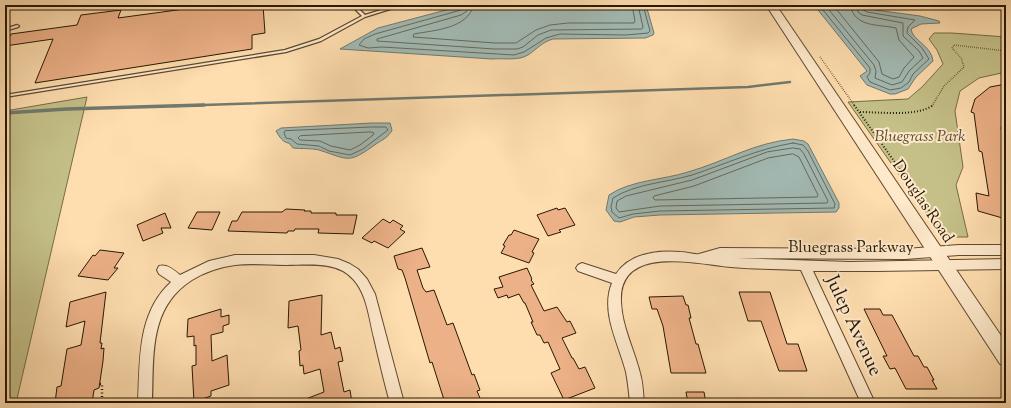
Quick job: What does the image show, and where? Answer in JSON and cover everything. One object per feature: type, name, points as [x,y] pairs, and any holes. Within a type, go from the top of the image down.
[{"type":"street","name":"Douglas Road","points":[[770,5],[1006,358]]},
{"type":"street","name":"Bluegrass Parkway","points":[[697,257],[720,253],[905,254],[1006,250]]},
{"type":"street","name":"Bluegrass Parkway","points":[[637,403],[633,376],[615,312],[614,300],[615,289],[619,280],[627,269],[644,260],[667,256],[697,257],[727,262],[804,266],[1006,264]]},
{"type":"street","points":[[145,403],[148,345],[151,326],[160,302],[180,281],[205,268],[234,260],[322,259],[347,268],[361,279],[369,294],[397,403]]},
{"type":"street","name":"Julep Avenue","points":[[804,266],[868,403]]},
{"type":"street","points":[[582,268],[619,280]]},
{"type":"street","points":[[163,270],[180,281]]},
{"type":"lane","points":[[353,5],[364,16]]},
{"type":"lane","points":[[5,96],[286,52],[320,40],[364,16],[401,5]]},
{"type":"lane","points":[[5,30],[17,26]]},
{"type":"path","points":[[860,112],[914,112],[932,107],[944,86],[964,67],[961,58],[952,48],[954,45],[1006,51]]},
{"type":"path","points":[[819,55],[949,238]]},
{"type":"path","points":[[100,384],[102,384],[102,399]]},
{"type":"green space","name":"Bluegrass Park","points":[[934,33],[1006,37],[1006,72],[979,78],[960,91],[955,111],[963,167],[956,185],[968,237],[943,237],[848,102],[908,99],[922,87],[943,64],[937,50],[929,39]]},
{"type":"green space","points":[[87,97],[16,403],[5,403],[5,111]]},
{"type":"water","points":[[465,5],[646,5],[654,33],[653,35],[645,38],[553,39],[549,40],[524,57],[511,59],[340,49],[378,28]]},
{"type":"water","points":[[814,5],[861,5],[875,10],[920,16],[939,21],[940,23],[921,24],[911,29],[915,37],[929,51],[933,61],[916,77],[908,89],[895,94],[890,94],[867,85],[860,76],[867,71]]},
{"type":"water","points":[[390,123],[392,130],[387,136],[360,155],[349,158],[343,158],[316,149],[293,148],[289,143],[281,139],[276,131],[281,128]]},
{"type":"water","points":[[793,139],[804,141],[808,144],[839,203],[839,208],[836,212],[660,215],[634,217],[620,222],[614,221],[606,210],[609,195],[627,186],[678,175],[702,168],[752,148]]},
{"type":"building","points":[[214,5],[263,5],[265,33],[252,35],[252,49],[35,83],[53,39],[5,46],[11,34],[77,25],[81,15],[121,10],[118,18]]},
{"type":"building","points":[[1006,84],[1006,110],[1001,128],[1006,149],[1006,219],[978,211],[976,193],[989,196],[982,152],[979,151],[974,113],[971,112],[975,99],[990,87]]},
{"type":"building","points":[[557,208],[558,210],[565,208],[575,225],[559,230],[561,232],[548,236],[537,215]]},
{"type":"building","points":[[286,209],[305,210],[304,211],[311,211],[311,213],[357,215],[353,234],[318,233],[319,229],[295,229],[294,231],[288,231],[287,233],[228,231],[232,221],[237,221],[242,212],[282,212]]},
{"type":"building","points":[[197,212],[220,212],[212,230],[188,228]]},
{"type":"building","points":[[165,213],[171,228],[161,228],[163,233],[143,241],[137,225]]},
{"type":"building","points":[[383,219],[390,223],[393,220],[403,226],[400,229],[405,232],[388,248],[374,241],[372,243],[362,238]]},
{"type":"building","points":[[514,230],[539,239],[532,252],[534,253],[529,263],[501,253],[505,246],[503,245]]},
{"type":"building","points":[[422,248],[430,267],[417,270],[423,288],[426,292],[434,290],[447,325],[453,323],[472,375],[474,374],[480,390],[477,391],[482,403],[445,403],[432,362],[430,363],[405,278],[402,270],[398,269],[394,256]]},
{"type":"building","points":[[100,250],[124,253],[114,268],[118,268],[108,280],[78,276],[93,255],[95,256]]},
{"type":"building","points":[[527,268],[534,284],[531,285],[544,311],[557,307],[567,322],[570,321],[576,333],[562,338],[579,369],[585,367],[595,388],[564,400],[551,373],[560,369],[548,342],[544,343],[540,335],[537,335],[525,303],[519,294],[508,298],[507,295],[498,298],[494,289],[503,287],[499,277]]},
{"type":"building","points":[[106,292],[100,343],[102,343],[101,349],[104,348],[99,388],[94,390],[92,403],[55,403],[57,387],[61,386],[67,349],[81,345],[85,321],[66,327],[70,302]]},
{"type":"building","points":[[739,292],[770,292],[787,344],[798,344],[807,371],[779,371],[761,321],[748,321]]},
{"type":"building","points":[[322,295],[321,335],[331,332],[335,349],[340,347],[343,361],[338,362],[344,392],[350,390],[352,403],[298,402],[324,392],[320,369],[304,374],[303,365],[300,366],[299,351],[301,350],[298,326],[288,328],[289,301]]},
{"type":"building","points":[[683,296],[686,305],[688,305],[691,318],[689,318],[706,373],[671,373],[663,326],[657,309],[652,309],[649,297]]},
{"type":"building","points":[[221,309],[221,317],[229,315],[229,324],[223,326],[223,332],[211,335],[212,361],[227,355],[229,385],[211,391],[211,396],[194,402],[192,366],[196,365],[196,345],[194,346],[194,336],[187,337],[188,319]]},
{"type":"building","points":[[864,309],[880,309],[883,315],[892,315],[914,356],[918,356],[924,367],[927,367],[937,389],[906,389],[895,368],[890,369],[883,356],[887,356]]},
{"type":"building","points":[[686,392],[704,392],[706,403],[688,403]]},
{"type":"waterway","points":[[198,105],[748,87],[790,82]]},
{"type":"waterway","points":[[5,113],[67,109],[198,105]]},
{"type":"waterway","points":[[173,106],[198,105]]},
{"type":"waterway","points":[[198,105],[204,105]]}]
